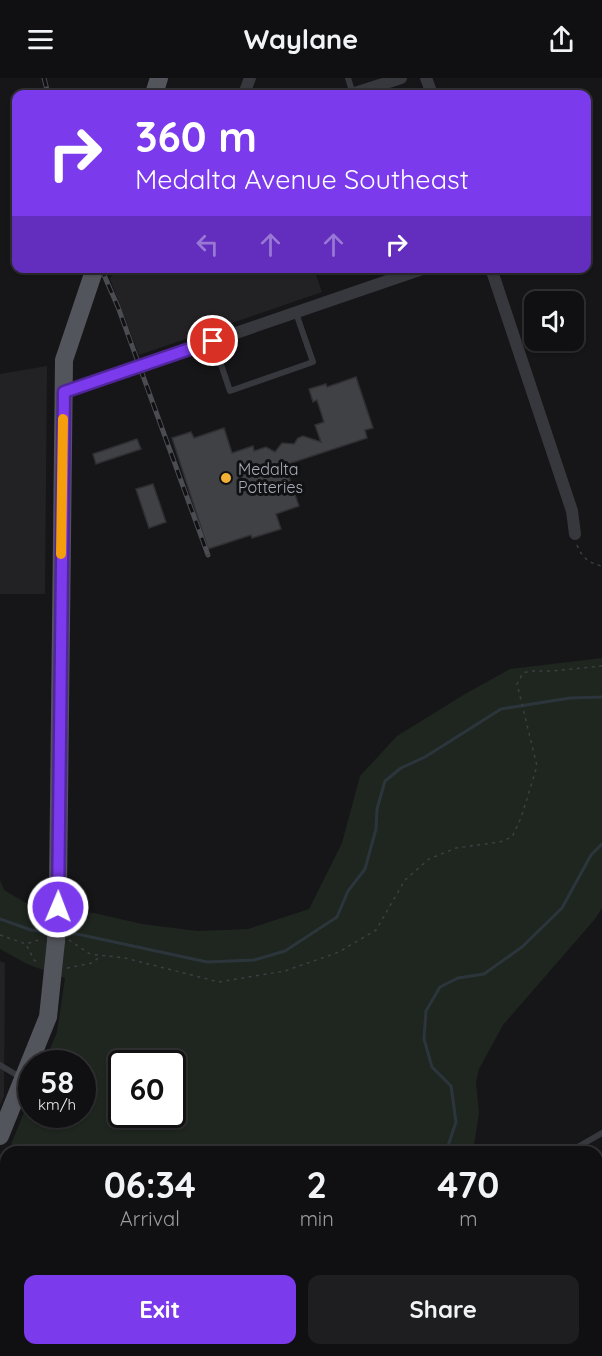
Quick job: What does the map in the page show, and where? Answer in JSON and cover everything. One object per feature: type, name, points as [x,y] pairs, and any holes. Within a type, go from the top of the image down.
[{"type":"main road","points":[[35,1050],[48,1017],[58,890],[64,360],[93,273]]},
{"type":"main road","points":[[0,1136],[18,1091]]},
{"type":"street","points":[[365,90],[401,78]]},
{"type":"street","points":[[64,392],[411,273]]},
{"type":"street","points":[[493,273],[572,511],[575,534]]},
{"type":"lane","points":[[213,341],[230,391],[313,362],[296,313]]},
{"type":"lane","points":[[0,1065],[18,1076]]},
{"type":"lane","points":[[579,1146],[602,1133]]},
{"type":"path","points":[[575,534],[583,557],[591,564],[602,566]]},
{"type":"path","points":[[0,935],[26,944],[55,939],[90,954],[125,958],[219,982],[285,970],[339,952],[376,930],[405,880],[429,859],[456,848],[500,842],[512,837],[537,766],[517,684],[523,673],[602,666]]},
{"type":"shaded area","points":[[112,273],[315,273],[322,292],[139,355],[110,279]]},
{"type":"shaded area","points":[[47,366],[45,594],[0,594],[0,374]]},
{"type":"shaded area","points":[[602,658],[602,908],[503,1025],[479,1069],[476,1082],[479,1113],[474,1146],[10,1146],[18,1127],[96,1128],[96,1050],[49,1050],[57,1032],[65,978],[27,964],[0,949],[0,880],[4,890],[33,907],[94,913],[142,924],[198,931],[248,929],[309,909],[342,843],[360,776],[397,736],[510,669]]},
{"type":"shaded area","points":[[0,961],[5,963],[4,1096],[0,1106]]},
{"type":"building","name":"Medalta Potteries","points":[[356,377],[373,428],[365,430],[367,438],[285,465],[299,506],[276,514],[281,529],[252,538],[251,535],[208,549],[172,438],[191,432],[194,438],[224,428],[232,453],[253,446],[254,451],[266,447],[275,452],[282,443],[294,444],[298,438],[303,436],[321,442],[315,425],[324,422],[317,400],[313,402],[309,389],[326,384],[327,387]]},
{"type":"building","points":[[137,439],[141,449],[96,464],[93,454]]},
{"type":"building","points":[[153,484],[166,522],[149,528],[136,489]]},
{"type":"waterway","points":[[63,933],[207,962],[254,960],[285,951],[337,917],[348,891],[365,869],[376,829],[377,809],[385,781],[401,768],[425,757],[501,709],[570,698],[602,697]]},
{"type":"waterway","points":[[448,1146],[456,1122],[451,1086],[432,1067],[424,1039],[426,1011],[440,987],[458,978],[484,974],[522,947],[562,908],[591,855],[602,844]]},
{"type":"waterway","points":[[0,919],[31,930],[50,932]]},
{"type":"railway","points":[[44,78],[47,90]]},
{"type":"railway","points":[[103,273],[118,307],[208,555]]},
{"type":"slow traffic","points":[[61,554],[63,419]]},
{"type":"place","name":"Medalta Potteries","points":[[226,478]]},
{"type":"route","points":[[58,907],[64,392],[213,341]]}]
